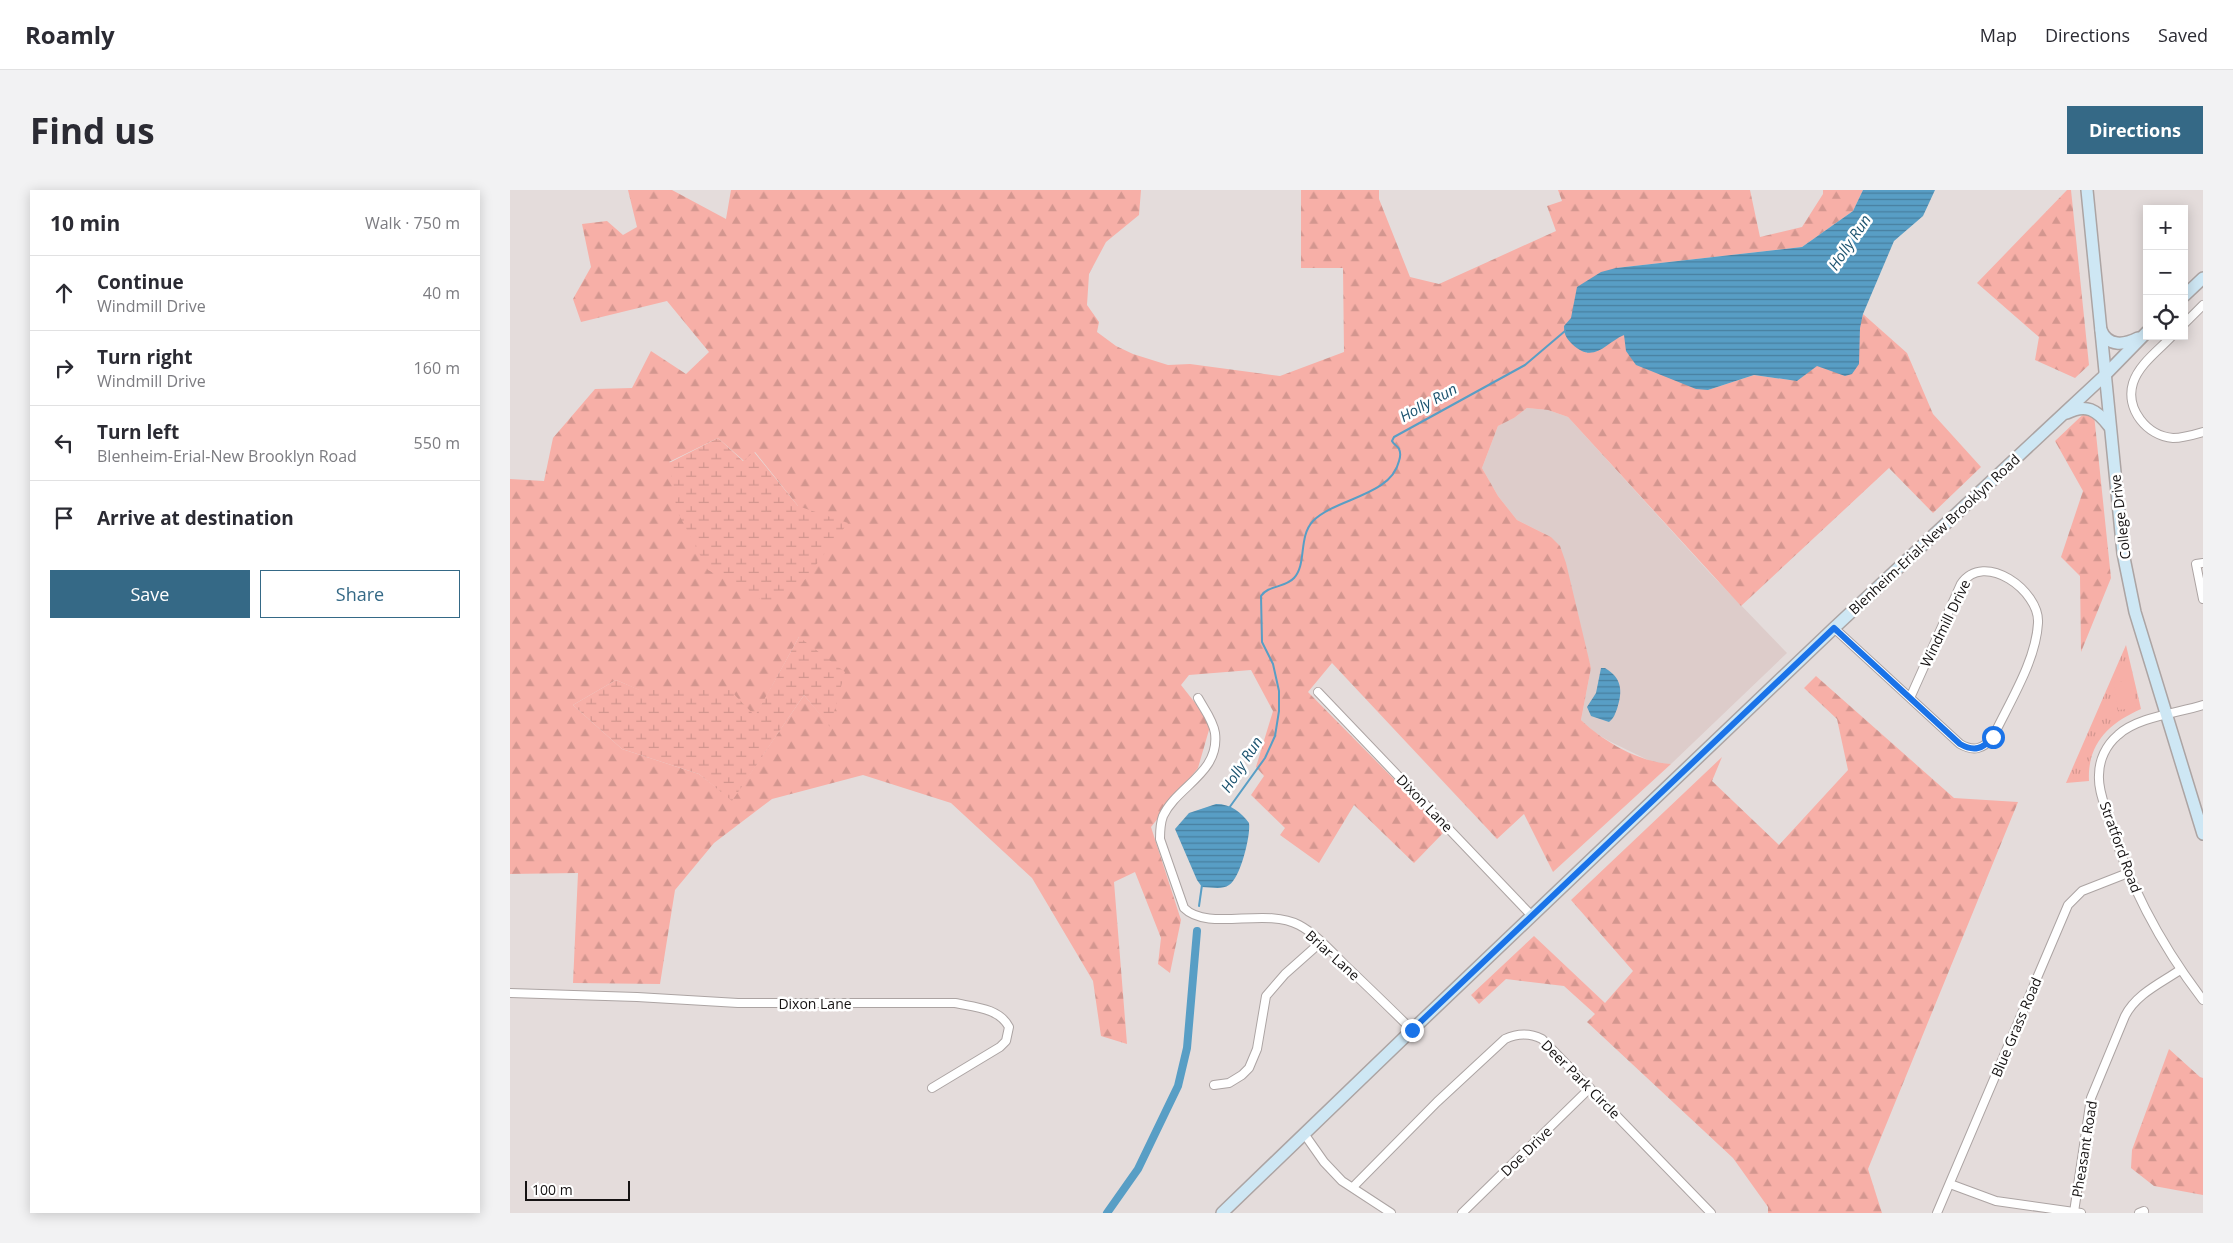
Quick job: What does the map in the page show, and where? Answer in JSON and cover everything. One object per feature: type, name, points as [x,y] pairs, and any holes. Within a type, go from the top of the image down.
[{"type":"main road","name":"College Drive","points":[[2087,190],[2123,553],[2135,612],[2168,715],[2186,784],[2203,834]]},
{"type":"main road","points":[[2185,295],[2203,278]]},
{"type":"main road","points":[[2100,327],[2105,338],[2117,344],[2132,341],[2143,334]]},
{"type":"main road","name":"Blenheim-Erial-New Brooklyn Road","points":[[1222,1213],[1834,628],[2104,376],[2143,335]]},
{"type":"main road","points":[[2055,422],[2072,411],[2091,408],[2098,412],[2109,427]]},
{"type":"street","points":[[2188,320],[2203,305]]},
{"type":"street","points":[[2168,340],[2136,375],[2131,392],[2132,404],[2138,417],[2146,427],[2165,436],[2181,437],[2203,432]]},
{"type":"street","points":[[2203,563],[2196,564],[2203,599]]},
{"type":"street","name":"Windmill Drive","points":[[1834,628],[1910,698],[1960,744],[1978,749],[1987,745],[1993,737],[2033,651],[2038,613],[2035,604],[2028,594],[2003,575],[1994,571],[1985,570],[1970,573],[1961,584],[1910,698]]},
{"type":"street","name":"Dixon Lane","points":[[1318,692],[1532,915]]},
{"type":"street","name":"Briar Lane","points":[[1198,698],[1209,716],[1215,733],[1212,756],[1201,775],[1169,807],[1163,817],[1160,833],[1167,862],[1184,908],[1191,915],[1206,919],[1271,917],[1298,924],[1321,942],[1412,1030]]},
{"type":"street","name":"Stratford Road","points":[[2203,705],[2124,730],[2113,740],[2101,760],[2100,785],[2128,873],[2149,917],[2180,970],[2203,1000]]},
{"type":"street","name":"Blue Grass Road","points":[[1937,1213],[2068,905],[2082,891],[2128,873]]},
{"type":"street","points":[[1214,1085],[1229,1083],[1242,1076],[1249,1068],[1258,1049],[1266,996],[1285,974],[1321,942]]},
{"type":"street","name":"Pheasant Road","points":[[2078,1212],[2091,1098],[2125,1016],[2132,1005],[2141,997],[2180,970]]},
{"type":"street","name":"Dixon Lane","points":[[510,993],[637,997],[735,1003],[955,1003],[977,1007],[1002,1017],[1009,1027],[1006,1041],[986,1058],[932,1088]]},
{"type":"street","name":"Deer Park Circle","points":[[1353,1187],[1437,1102],[1505,1038],[1529,1034],[1542,1039],[1711,1213]]},
{"type":"street","name":"Doe Drive","points":[[1462,1213],[1590,1088]]},
{"type":"street","points":[[1305,1135],[1324,1162],[1342,1181],[1391,1213]]},
{"type":"street","points":[[1950,1184],[1990,1200],[2078,1212]]},
{"type":"shaded area","points":[[1527,408],[1548,410],[1568,417],[1709,572],[1787,653],[1671,764],[1654,763],[1609,741],[1594,732],[1581,720],[1591,668],[1551,537],[1517,520],[1498,496],[1482,468],[1498,426],[1514,418]]},
{"type":"green space","points":[[628,190],[672,190],[726,219],[731,190],[1141,190],[1139,215],[1106,242],[1089,274],[1087,305],[1099,322],[1097,332],[1116,346],[1133,354],[1168,365],[1190,364],[1280,376],[1344,352],[1343,268],[1301,268],[1301,190],[1379,190],[1379,199],[1410,277],[1439,284],[1556,231],[1547,206],[1562,201],[1558,190],[1750,190],[1760,237],[1802,227],[1823,194],[1823,190],[1863,190],[1853,211],[1802,247],[1616,268],[1586,353],[1624,334],[1708,390],[1754,375],[1797,381],[1816,366],[1861,320],[1863,314],[1907,353],[1933,414],[1981,467],[1933,513],[1889,468],[1741,606],[1568,417],[1548,410],[1527,408],[1514,418],[1498,426],[1482,468],[1498,496],[1517,520],[1551,537],[1560,546],[1566,563],[1591,668],[1581,720],[1600,736],[1623,750],[1647,759],[1671,764],[1553,872],[1524,814],[1497,839],[1332,663],[1308,692],[1445,831],[1414,863],[1354,805],[1319,863],[1280,835],[1285,828],[1251,795],[1264,776],[1256,767],[1273,711],[1251,670],[1189,675],[1181,685],[1211,723],[1198,768],[1151,827],[1181,920],[1170,973],[1158,964],[1161,938],[1135,872],[1114,882],[1127,1044],[1101,1036],[1093,981],[1032,878],[951,803],[863,775],[772,799],[714,843],[675,890],[660,984],[573,983],[578,873],[510,874],[510,479],[544,481],[553,438],[595,389],[632,388],[651,351],[686,374],[709,352],[667,301],[581,322],[573,299],[591,267],[582,224],[607,221],[623,235],[637,227]],"holes":[[[718,438],[744,461],[755,452],[798,506],[669,462]],[[799,637],[830,726],[804,695],[732,800],[699,774],[622,749],[573,705],[616,680],[639,690],[755,717]]]},
{"type":"green space","points":[[2067,190],[2071,190],[2089,365],[2075,378],[2035,360],[2039,337],[1977,283]]},
{"type":"green space","points":[[2093,405],[2111,578],[2081,652],[2080,576],[2061,557],[2083,491],[2055,441]]},
{"type":"green space","points":[[718,438],[743,461],[754,452],[798,506],[848,523],[799,587],[769,604],[708,570],[677,511],[669,463]]},
{"type":"green space","points":[[799,637],[845,672],[830,727],[804,695],[732,801],[699,774],[622,749],[573,705],[616,680],[640,690],[730,690],[755,716]]},
{"type":"green space","points":[[2126,645],[2141,709],[2119,721],[2102,736],[2092,756],[2089,768],[2089,781],[2066,783]]},
{"type":"green space","points":[[1816,676],[1954,798],[2018,802],[1868,1169],[1882,1213],[1768,1213],[1768,1207],[1733,1158],[1587,1022],[1595,1014],[1564,986],[1506,979],[1479,1004],[1471,995],[1534,936],[1605,1003],[1633,971],[1571,900],[1722,757],[1712,781],[1779,845],[1848,770],[1837,719],[1804,688]]},
{"type":"green space","points":[[2132,680],[2136,708],[2118,710],[2114,682]]},
{"type":"green space","points":[[2169,1049],[2203,1078],[2203,1195],[2154,1186],[2131,1168],[2132,1150]]},
{"type":"water","points":[[1863,190],[1935,190],[1923,216],[1894,241],[1863,314],[1860,328],[1859,364],[1852,374],[1845,376],[1817,366],[1797,381],[1754,375],[1708,390],[1696,389],[1636,365],[1626,351],[1624,335],[1599,350],[1587,353],[1572,344],[1566,336],[1564,326],[1571,318],[1577,287],[1601,272],[1616,268],[1802,247],[1853,211]]},
{"type":"water","points":[[1601,668],[1611,672],[1620,686],[1617,709],[1609,722],[1591,716],[1587,707],[1596,693]]},
{"type":"water","points":[[1216,804],[1231,807],[1243,815],[1249,823],[1248,837],[1241,866],[1233,881],[1223,887],[1202,887],[1197,880],[1175,829],[1189,813]]},
{"type":"waterway","name":"Holly Run","points":[[1229,808],[1265,758],[1275,736],[1279,711],[1279,691],[1273,664],[1262,642],[1261,596],[1264,592],[1294,578],[1300,565],[1308,527],[1323,513],[1362,496],[1385,482],[1394,473],[1400,458],[1399,449],[1392,441],[1394,437],[1525,365],[1565,331]]},
{"type":"waterway","name":"Holly Run","points":[[1199,906],[1202,885]]},
{"type":"waterway","name":"Holly Run","points":[[1107,1213],[1138,1169],[1178,1086],[1187,1048],[1197,931]]},
{"type":"route","points":[[1412,1030],[1834,628],[1960,744],[1978,749],[1987,745],[1993,737]]}]
